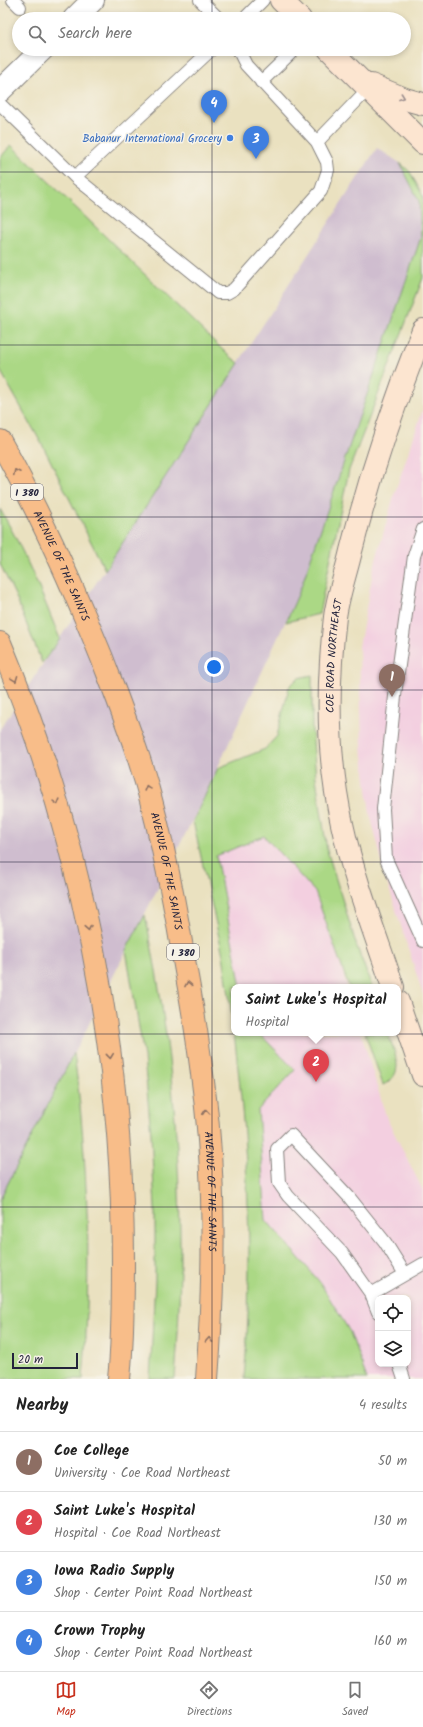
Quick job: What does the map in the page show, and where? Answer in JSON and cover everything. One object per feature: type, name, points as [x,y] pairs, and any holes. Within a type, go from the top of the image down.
[{"type":"highway","name":"AVENUE OF THE SAINTS","points":[[0,441],[53,544],[93,637],[139,760],[157,824],[179,927],[204,1085],[210,1158],[211,1298],[207,1379]]},
{"type":"highway","points":[[0,643],[34,731],[75,866],[96,968],[107,1033],[117,1120],[123,1214],[123,1289],[119,1379]]},
{"type":"main road","points":[[281,0],[293,12]]},
{"type":"main road","points":[[336,56],[370,88],[423,143]]},
{"type":"main road","points":[[370,88],[423,104]]},
{"type":"main road","name":"COE ROAD NORTHEAST","points":[[392,984],[351,862],[341,822],[331,752],[329,683],[336,615],[360,517],[380,449],[403,381],[423,330]]},
{"type":"main road","points":[[401,1011],[423,1075]]},
{"type":"street","points":[[81,12],[93,0]]},
{"type":"street","points":[[3,83],[35,56]]},
{"type":"lane","points":[[200,0],[212,12]]},
{"type":"lane","points":[[251,12],[263,0]]},
{"type":"lane","points":[[75,177],[205,56]]},
{"type":"lane","points":[[0,104],[75,177],[218,293],[226,293],[234,289],[321,191],[328,170],[327,162],[317,142],[246,65],[242,56]]},
{"type":"lane","points":[[262,82],[288,56]]},
{"type":"lane","points":[[317,142],[370,88]]},
{"type":"lane","points":[[423,529],[414,556],[401,648],[383,809],[386,859],[423,941]]},
{"type":"lane","points":[[375,1304],[371,1294],[342,1253],[288,1196],[279,1183],[277,1149],[291,1135],[349,1197],[385,1242],[405,1274]]},
{"type":"lane","points":[[371,1294],[423,1264]]},
{"type":"lane","points":[[400,1367],[404,1379]]},
{"type":"shaded area","points":[[377,148],[400,163],[419,201],[421,237],[300,590],[203,799],[0,1200],[0,729],[110,562]]},
{"type":"shaded area","points":[[423,409],[423,995],[388,885],[370,814],[362,747],[359,647],[373,571],[394,495]]},
{"type":"shaded area","points":[[232,800],[315,892],[334,944],[346,984],[240,984],[209,820]]},
{"type":"shaded area","points":[[251,1036],[362,1036],[387,1119],[423,1190],[423,1379],[276,1379],[254,1053]]},
{"type":"green space","points":[[11,145],[227,354],[239,363],[105,570],[44,448],[0,370],[0,158]]},
{"type":"green space","points":[[400,163],[410,172],[423,196],[423,278],[349,470],[319,614],[286,622],[300,590],[421,237],[419,201]]},
{"type":"green space","points":[[0,509],[25,556],[60,639],[42,663],[15,595],[0,564]]},
{"type":"green space","points":[[312,675],[312,730],[316,778],[327,850],[357,947],[371,984],[348,984],[315,892],[264,836],[216,856],[240,984],[231,984],[231,1009],[223,955],[193,821],[218,768],[265,749],[277,736],[289,687],[298,678]]},
{"type":"green space","points":[[145,915],[165,1030],[177,1146],[180,1262],[179,1321],[175,1379],[150,1379],[155,1281],[155,1208],[151,1134],[144,1057],[126,950]]},
{"type":"green space","points":[[234,1036],[262,1036],[295,1070],[258,1110],[266,1220],[319,1281],[350,1332],[367,1379],[244,1379],[249,1293],[249,1249],[246,1163]]},
{"type":"green space","points":[[366,1036],[389,1036],[397,1062],[397,1069],[395,1075],[383,1085]]},
{"type":"green space","points":[[74,1053],[83,1135],[87,1216],[88,1257],[86,1338],[83,1379],[0,1379],[0,1199]]},
{"type":"place","name":"Crown Trophy","points":[[214,123]]},
{"type":"place","name":"Babanur International Grocery","points":[[230,138]]},
{"type":"place","name":"Iowa Radio Supply","points":[[256,159]]},
{"type":"place","name":"Coe College","points":[[392,697]]},
{"type":"place","name":"Saint Luke's Hospital","points":[[316,1082]]}]
